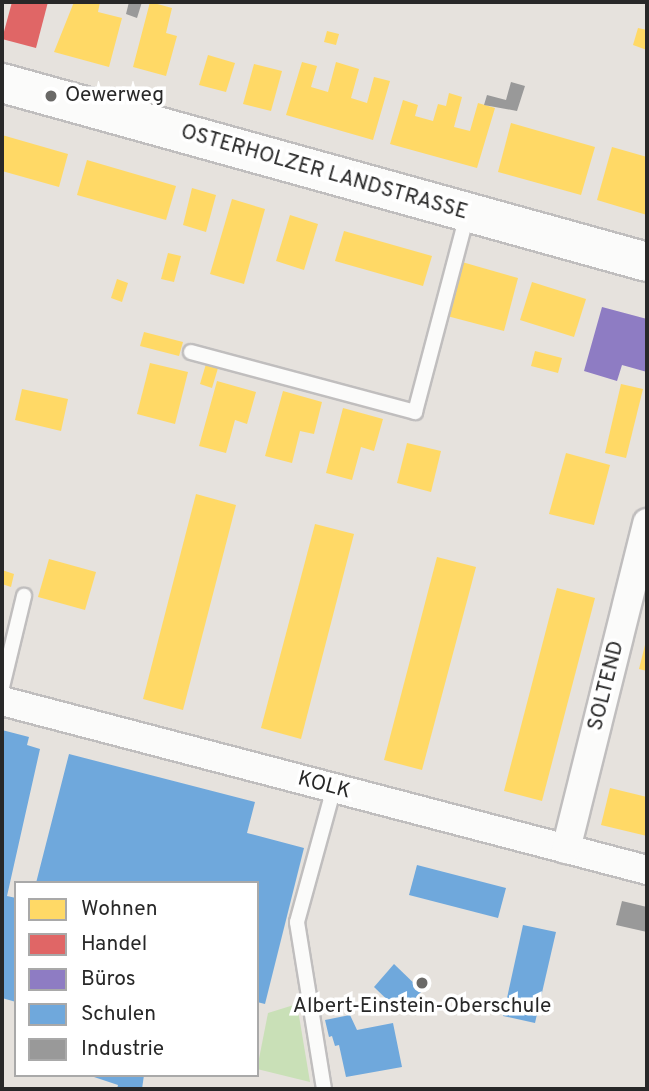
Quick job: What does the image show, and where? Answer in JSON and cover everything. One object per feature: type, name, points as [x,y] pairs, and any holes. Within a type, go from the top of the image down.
[{"type":"main road","name":"OSTERHOLZER LANDSTRASSE","points":[[2,83],[647,262]]},
{"type":"street","name":"SOLTEND","points":[[566,849],[640,581],[647,523]]},
{"type":"street","name":"KOLK","points":[[2,701],[647,870]]},
{"type":"lane","points":[[191,352],[415,412],[467,214]]},
{"type":"lane","points":[[2,687],[24,596]]},
{"type":"lane","points":[[324,1089],[297,922],[334,788]]},
{"type":"green space","points":[[297,1004],[310,1082],[259,1069],[268,1013]]},
{"type":"building: Wohnen","points":[[74,2],[100,2],[98,12],[122,18],[109,67],[54,52]]},
{"type":"building: Wohnen","points":[[150,2],[172,8],[166,33],[177,36],[166,76],[133,67]]},
{"type":"building: Wohnen","points":[[638,28],[647,30],[647,50],[633,45]]},
{"type":"building: Wohnen","points":[[327,31],[339,34],[336,45],[324,42]]},
{"type":"building: Wohnen","points":[[208,55],[235,63],[226,92],[199,85]]},
{"type":"building: Wohnen","points":[[302,62],[317,66],[311,87],[328,92],[336,62],[359,69],[351,98],[367,103],[374,77],[390,81],[373,140],[286,115]]},
{"type":"building: Wohnen","points":[[254,64],[282,71],[271,111],[243,104]]},
{"type":"building: Wohnen","points":[[449,93],[462,97],[454,127],[470,131],[478,103],[495,108],[477,168],[390,144],[403,100],[418,105],[415,116],[433,121],[438,104],[446,106]]},
{"type":"building: Wohnen","points":[[511,123],[595,147],[581,195],[498,172]]},
{"type":"building: Wohnen","points":[[2,135],[68,154],[59,187],[2,171]]},
{"type":"building: Wohnen","points":[[612,147],[647,157],[647,215],[597,200]]},
{"type":"building: Wohnen","points":[[87,160],[176,186],[166,220],[77,195]]},
{"type":"building: Wohnen","points":[[192,188],[216,195],[206,232],[183,225]]},
{"type":"building: Wohnen","points":[[232,199],[265,209],[244,284],[210,274]]},
{"type":"building: Wohnen","points":[[290,215],[318,224],[304,270],[276,261]]},
{"type":"building: Wohnen","points":[[344,231],[432,256],[423,286],[335,261]]},
{"type":"building: Wohnen","points":[[168,253],[181,256],[174,282],[161,279]]},
{"type":"building: Wohnen","points":[[462,262],[518,278],[504,331],[447,316]]},
{"type":"building: Wohnen","points":[[117,279],[128,283],[122,302],[111,298]]},
{"type":"building: Wohnen","points":[[532,282],[586,299],[574,337],[520,320]]},
{"type":"building: Wohnen","points":[[144,332],[183,342],[179,356],[140,346]]},
{"type":"building: Wohnen","points":[[535,351],[562,358],[558,373],[531,366]]},
{"type":"building: Wohnen","points":[[150,363],[188,372],[175,424],[137,414]]},
{"type":"building: Wohnen","points":[[206,364],[218,368],[212,388],[200,384]]},
{"type":"building: Wohnen","points":[[217,381],[256,392],[247,424],[235,420],[226,453],[199,446]]},
{"type":"building: Wohnen","points":[[621,384],[643,389],[626,458],[605,453]]},
{"type":"building: Wohnen","points":[[22,389],[68,399],[61,431],[15,420]]},
{"type":"building: Wohnen","points":[[283,391],[322,402],[314,434],[300,431],[292,463],[265,456]]},
{"type":"building: Wohnen","points":[[343,408],[383,419],[374,451],[361,447],[352,480],[326,473]]},
{"type":"building: Wohnen","points":[[407,443],[441,451],[431,492],[397,483]]},
{"type":"building: Wohnen","points":[[566,453],[610,465],[594,525],[549,514]]},
{"type":"building: Wohnen","points":[[196,494],[236,505],[183,710],[143,699]]},
{"type":"building: Wohnen","points":[[315,524],[354,534],[301,739],[261,728]]},
{"type":"building: Wohnen","points":[[437,557],[476,567],[422,770],[384,760]]},
{"type":"building: Wohnen","points":[[49,559],[96,572],[85,610],[38,597]]},
{"type":"building: Wohnen","points":[[2,570],[14,574],[11,587],[2,584]]},
{"type":"building: Wohnen","points":[[557,588],[595,598],[542,801],[504,791]]},
{"type":"building: Wohnen","points":[[647,641],[647,671],[639,669]]},
{"type":"building: Wohnen","points":[[610,788],[647,797],[647,836],[601,825]]},
{"type":"building: Handel","points":[[12,2],[48,2],[36,48],[2,39]]},
{"type":"building: Büros","points":[[602,307],[647,319],[647,372],[622,365],[617,381],[584,371]]},
{"type":"building: Schulen","points":[[2,730],[29,737],[27,745],[40,749],[7,896],[14,898],[14,1001],[2,998]]},
{"type":"building: Schulen","points":[[69,754],[255,802],[247,833],[304,848],[265,1004],[259,1002],[259,881],[37,881]]},
{"type":"building: Schulen","points":[[417,865],[506,888],[498,918],[409,895]]},
{"type":"building: Schulen","points":[[523,925],[556,932],[535,1023],[503,1016]]},
{"type":"building: Schulen","points":[[394,964],[422,991],[401,1013],[374,987]]},
{"type":"building: Schulen","points":[[350,1015],[357,1030],[393,1023],[402,1067],[346,1077],[339,1045],[335,1046],[332,1036],[329,1037],[325,1020]]},
{"type":"building: Schulen","points":[[94,1077],[144,1077],[142,1089],[117,1089],[118,1085]]},
{"type":"building: Industrie","points":[[129,2],[142,2],[137,18],[126,14]]},
{"type":"building: Industrie","points":[[511,82],[525,86],[517,111],[484,105],[487,95],[506,100]]},
{"type":"building: Industrie","points":[[622,901],[647,907],[647,932],[616,925]]},
{"type":"place","name":"Oewerweg","points":[[51,96]]},
{"type":"place","name":"Albert-Einstein-Oberschule","points":[[422,983]]}]
